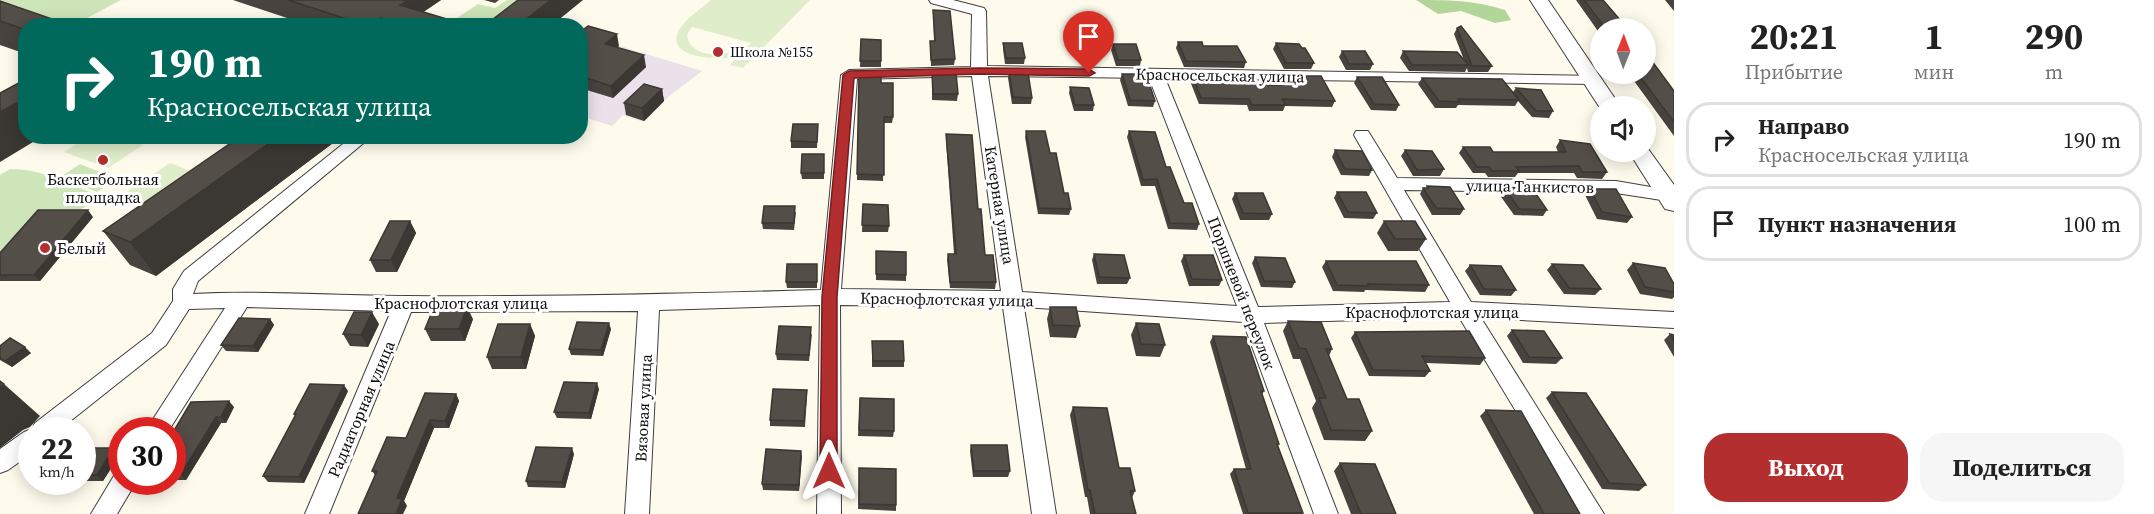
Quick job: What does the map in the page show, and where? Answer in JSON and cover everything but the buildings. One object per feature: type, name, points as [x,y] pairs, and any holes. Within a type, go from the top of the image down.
[{"type":"street","name":"Катерная улица","points":[[936,0],[979,11],[979,71],[1044,514]]},
{"type":"street","points":[[1539,0],[1590,76]]},
{"type":"street","name":"Красносельская улица","points":[[830,297],[849,75],[979,71],[1590,79]]},
{"type":"street","name":"Поршневой переулок","points":[[1155,74],[1251,315],[1326,514]]},
{"type":"street","points":[[1362,135],[1465,309],[1592,514]]},
{"type":"street","points":[[60,417],[159,339],[183,302],[183,289],[191,276],[354,144]]},
{"type":"street","name":"улица Танкистов","points":[[1647,162],[1671,199]]},
{"type":"street","name":"улица Танкистов","points":[[1392,184],[1616,187],[1671,199]]},
{"type":"street","points":[[829,514],[830,297]]},
{"type":"street","name":"Краснофлотская улица","points":[[183,302],[241,299],[404,304],[649,303],[830,297],[1014,299],[1251,315],[1465,309],[1674,320]]},
{"type":"street","points":[[165,417],[241,299]]},
{"type":"street","name":"Вязовая улица","points":[[637,514],[649,303]]},
{"type":"street","name":"Радиаторная улица","points":[[317,514],[404,304]]},
{"type":"street","points":[[0,463],[18,450]]},
{"type":"street","points":[[104,514],[116,495]]},
{"type":"shaded area","points":[[588,36],[702,71],[668,97],[644,122],[623,115],[612,126],[588,118]]},
{"type":"green space","points":[[0,0],[121,0],[87,18],[50,18]]},
{"type":"green space","points":[[507,0],[526,0],[502,18],[457,18],[478,4],[495,8]]},
{"type":"green space","points":[[711,0],[810,0],[743,68],[730,65],[737,57],[708,58],[687,53],[679,47],[676,40],[679,30]],"holes":[[[692,27],[751,43],[744,48],[725,54],[704,53],[690,44],[687,35]]]},
{"type":"green space","points":[[1416,0],[1483,4],[1505,10],[1511,20],[1495,23],[1461,11],[1438,14]]},
{"type":"green space","name":"Баскетбольная площадка","points":[[77,144],[143,145],[108,168],[64,152]]},
{"type":"green space","points":[[170,163],[196,173],[149,206],[122,195]]},
{"type":"green space","points":[[80,164],[117,179],[97,192],[60,177]]},
{"type":"green space","points":[[10,169],[46,175],[102,197],[0,257],[0,175]]},
{"type":"place","name":"Школа №155","points":[[718,52]]},
{"type":"place","name":"Баскетбольная площадка","points":[[103,160]]},
{"type":"place","name":"Белый","points":[[45,248]]},
{"type":"route","points":[[829,471],[830,297],[849,75],[979,71],[1089,73]]}]
